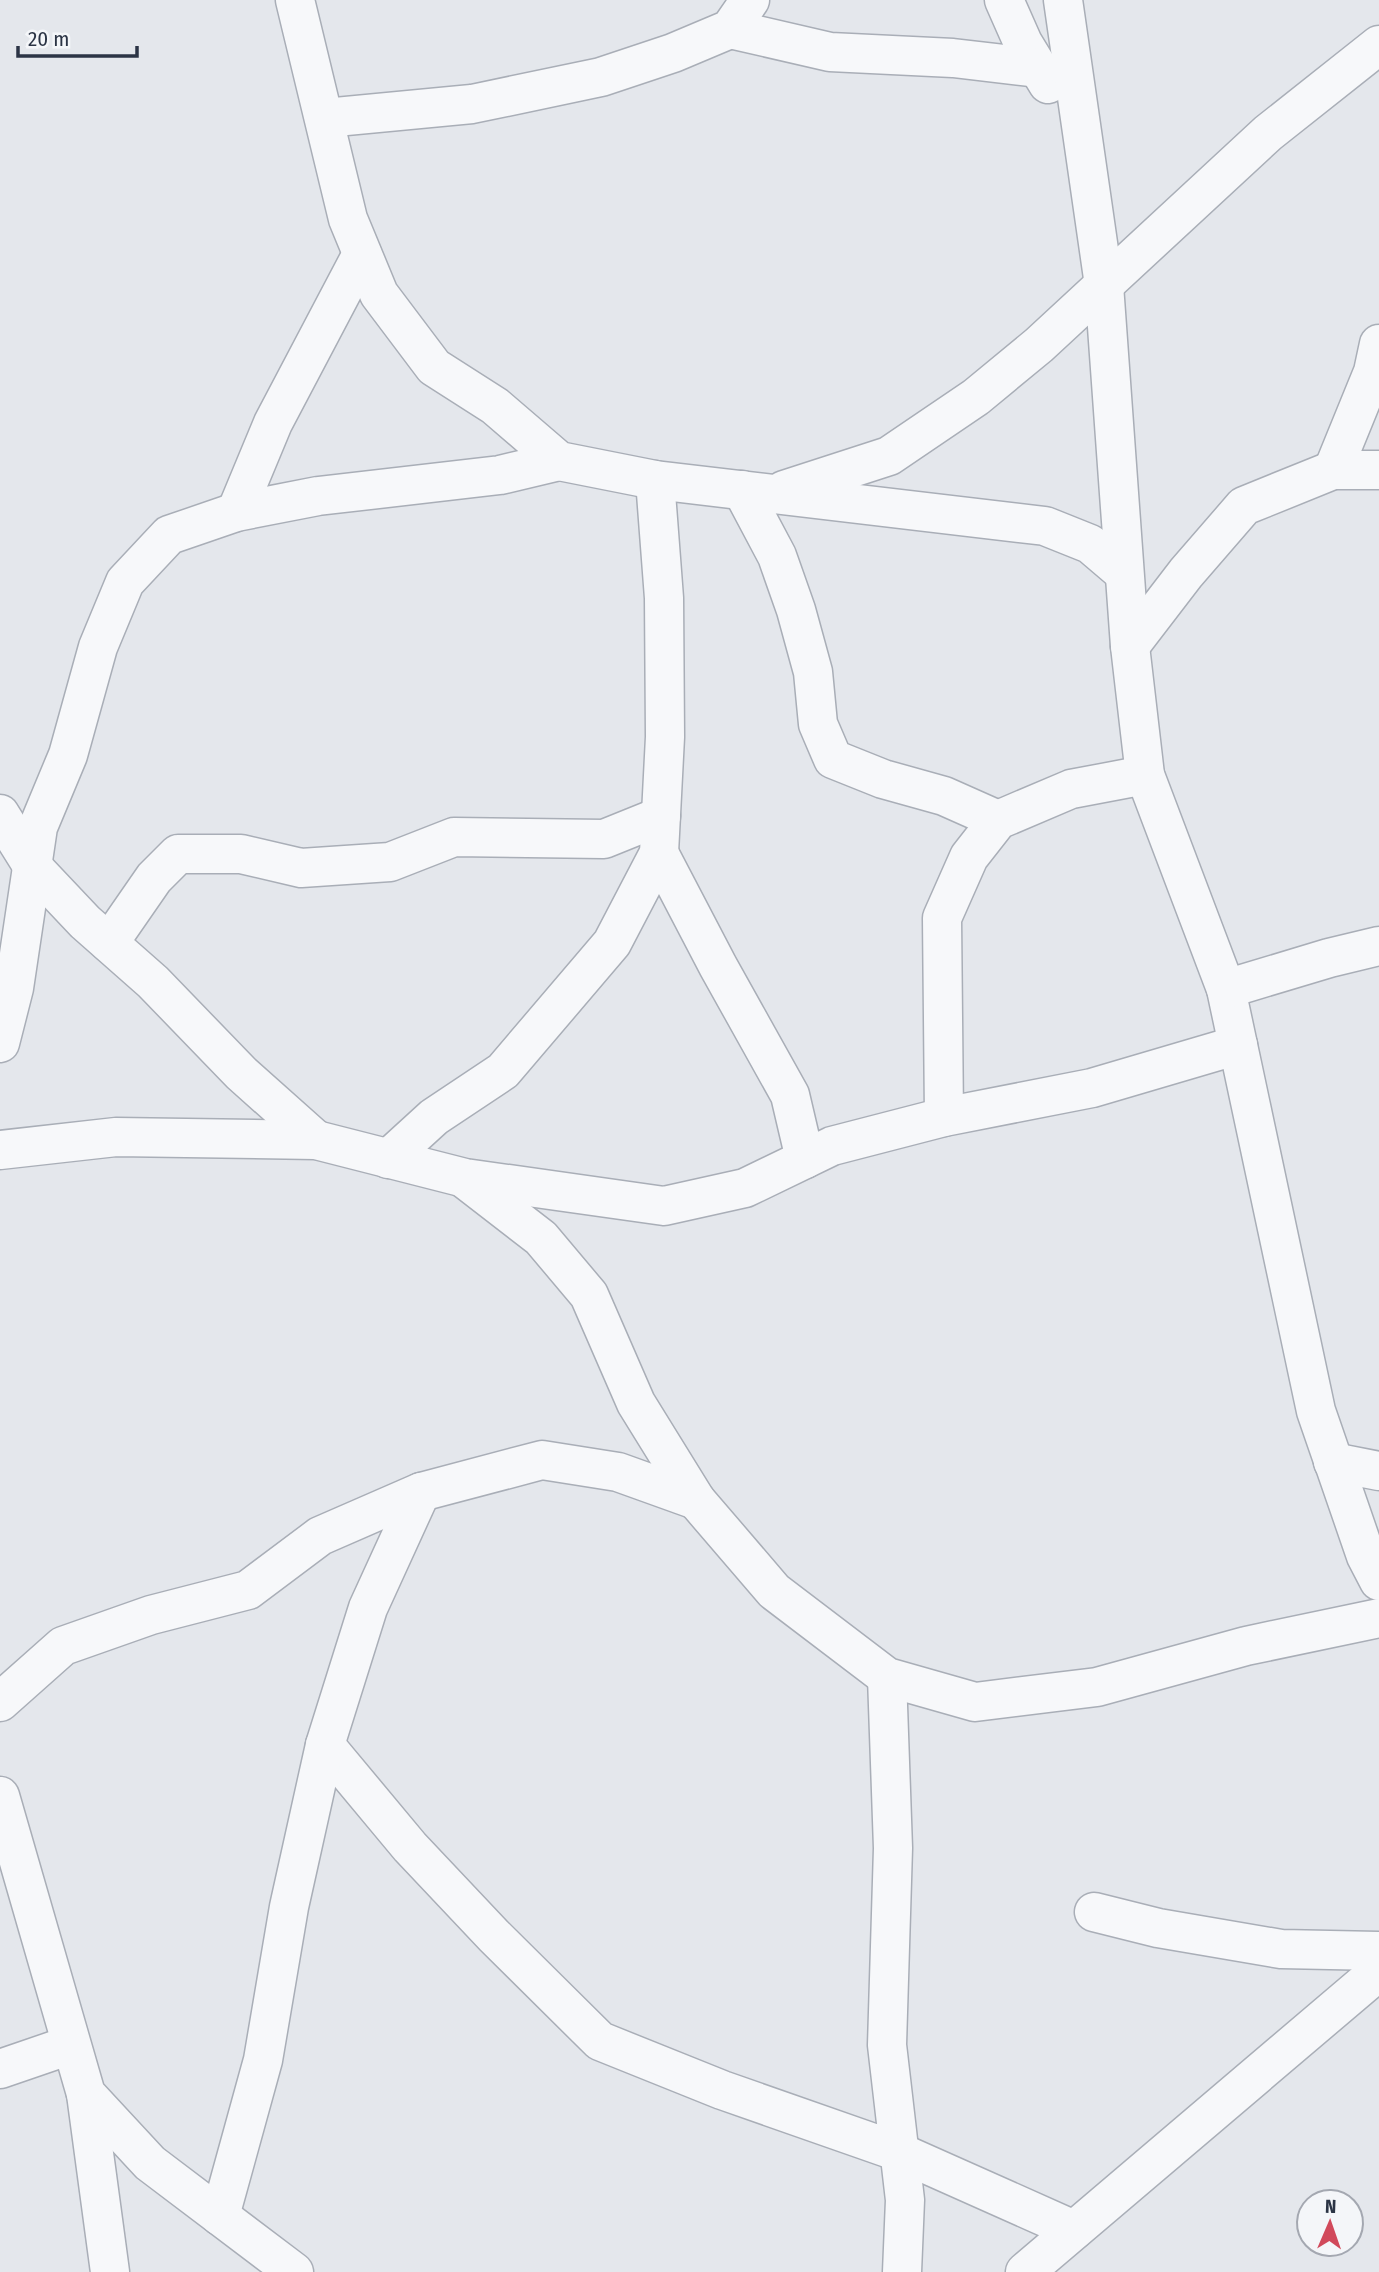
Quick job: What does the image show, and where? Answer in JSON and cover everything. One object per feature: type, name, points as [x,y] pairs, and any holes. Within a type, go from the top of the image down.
[{"type":"street","points":[[295,0],[348,219],[379,294],[434,367],[495,405],[559,461]]},
{"type":"street","points":[[1004,0],[1023,43],[1084,143]]},
{"type":"street","points":[[1063,0],[1104,285],[1130,646],[1145,775],[1226,989],[1315,1411],[1366,1556],[1379,1581]]},
{"type":"street","points":[[325,118],[472,104],[601,77],[673,53],[740,15],[830,52],[953,58],[1038,68]]},
{"type":"street","points":[[758,491],[889,456],[976,397],[1039,345],[1268,133],[1379,45]]},
{"type":"street","points":[[236,512],[273,424],[362,254]]},
{"type":"street","points":[[1333,470],[1373,372],[1379,344]]},
{"type":"street","points":[[0,1043],[15,988],[38,827],[68,755],[98,647],[125,582],[169,535],[236,512],[332,494],[500,475],[559,461],[655,480],[1045,526],[1090,544],[1124,573]]},
{"type":"street","points":[[1130,646],[1186,573],[1244,506],[1333,470],[1379,470]]},
{"type":"street","points":[[388,1158],[434,1117],[503,1071],[612,943],[659,835],[665,737],[664,598],[655,480]]},
{"type":"street","points":[[758,491],[813,671],[818,724],[833,758],[883,779],[944,796],[998,820]]},
{"type":"street","points":[[944,1117],[942,918],[969,857],[998,820],[1071,789],[1145,775]]},
{"type":"street","points":[[0,814],[33,867],[85,922],[153,982],[241,1073],[316,1140]]},
{"type":"street","points":[[109,943],[154,878],[178,853],[241,854],[301,868],[390,862],[454,837],[604,839],[659,835]]},
{"type":"street","points":[[659,835],[718,966],[790,1095],[805,1159]]},
{"type":"street","points":[[1226,989],[1379,946]]},
{"type":"street","points":[[0,1150],[116,1137],[316,1140],[465,1178],[664,1206],[745,1188],[832,1146],[944,1117],[1092,1088],[1238,1045]]},
{"type":"street","points":[[465,1178],[541,1238],[589,1295],[636,1403],[696,1500],[775,1591],[887,1676],[975,1702],[1097,1687],[1246,1646],[1379,1618]]},
{"type":"street","points":[[0,1702],[63,1646],[151,1615],[248,1590],[320,1536],[421,1492],[542,1460],[618,1472],[696,1500]]},
{"type":"street","points":[[1333,1462],[1379,1471]]},
{"type":"street","points":[[220,2216],[263,2060],[289,1907],[325,1745],[368,1608],[421,1492]]},
{"type":"street","points":[[887,1676],[893,1848],[887,2045],[905,2200],[902,2272]]},
{"type":"street","points":[[325,1745],[410,1847],[494,1936],[600,2041],[722,2090],[899,2152],[1074,2230]]},
{"type":"street","points":[[0,1796],[86,2094],[103,2268]]},
{"type":"street","points":[[1094,1912],[1158,1928],[1281,1949],[1379,1951]]},
{"type":"street","points":[[1025,2272],[1379,1971]]},
{"type":"street","points":[[0,2069],[71,2045]]},
{"type":"street","points":[[86,2094],[149,2163],[294,2272]]}]
